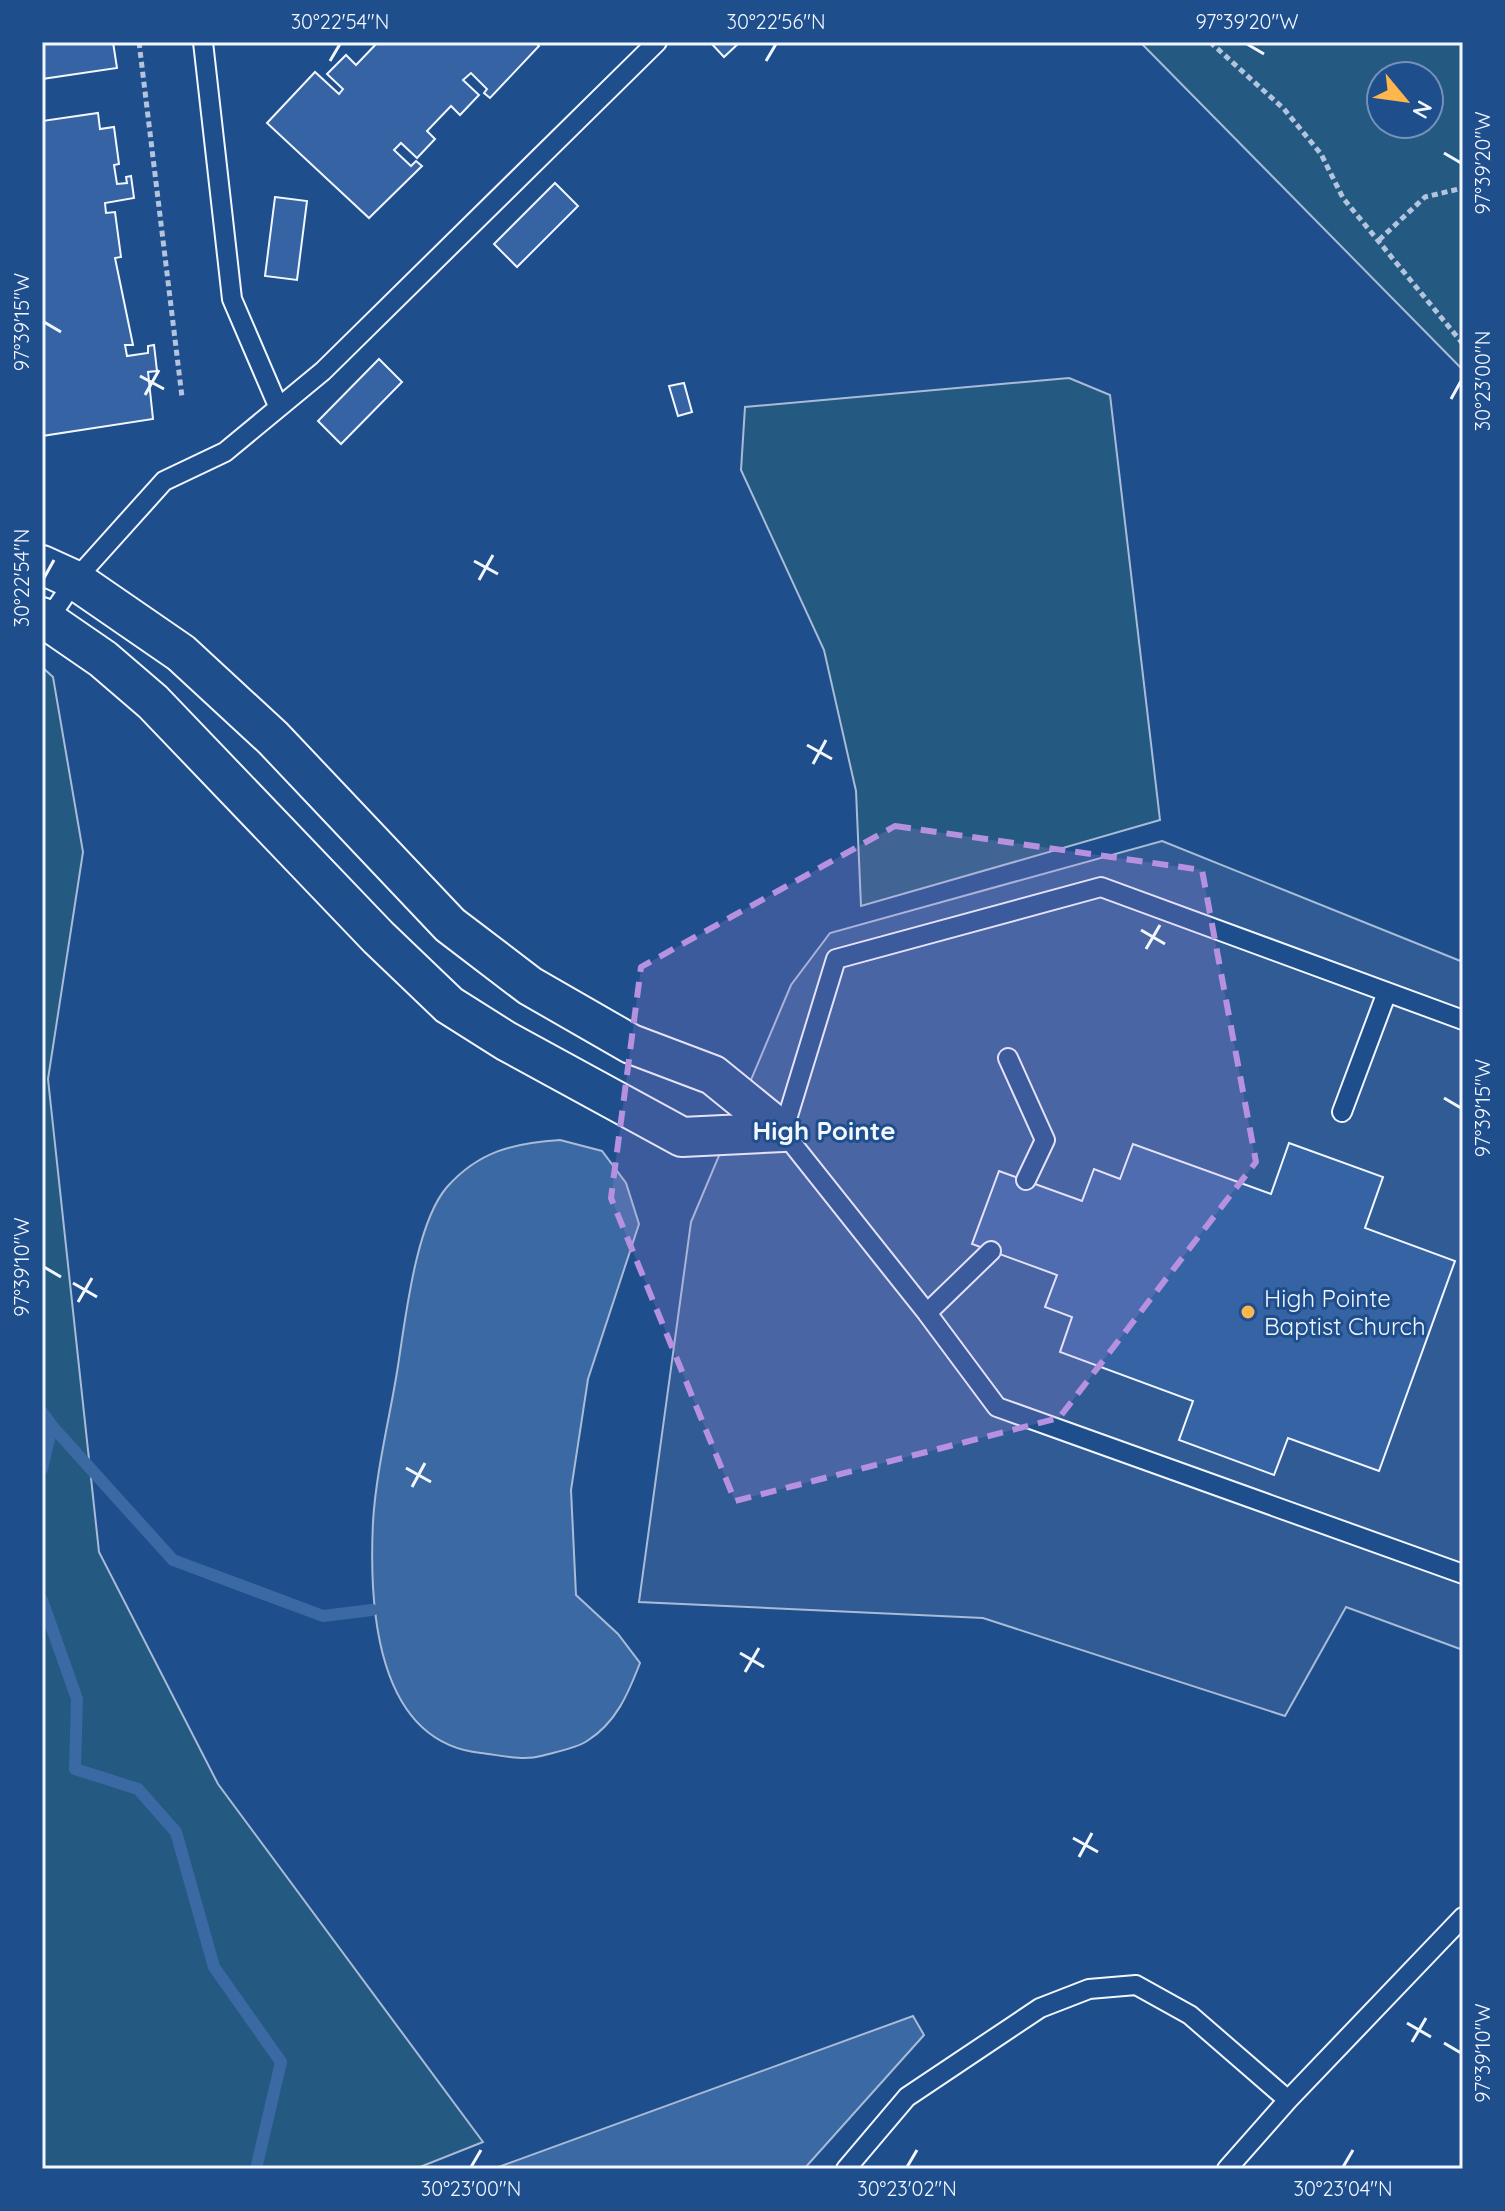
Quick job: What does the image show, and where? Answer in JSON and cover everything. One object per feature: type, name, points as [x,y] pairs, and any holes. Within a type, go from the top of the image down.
[{"type":"street","points":[[58,572],[181,653],[273,738],[450,925],[530,986],[631,1044],[713,1075],[783,1132]]},
{"type":"street","points":[[45,618],[103,659],[153,702],[378,937],[449,1005],[506,1041],[682,1137],[783,1132]]},
{"type":"lane","points":[[203,42],[232,299],[278,406]]},
{"type":"lane","points":[[45,618],[58,572],[164,481],[225,452],[323,371],[657,42]]},
{"type":"lane","points":[[1463,1020],[1101,887],[836,959],[783,1132],[927,1313],[997,1407],[1463,1574]]},
{"type":"lane","points":[[1342,1112],[1387,992]]},
{"type":"lane","points":[[1008,1058],[1045,1140],[1026,1180]]},
{"type":"lane","points":[[927,1313],[991,1251]]},
{"type":"lane","points":[[1227,2169],[1288,2100],[1463,1917]]},
{"type":"lane","points":[[846,2169],[907,2097],[1040,2008],[1089,1989],[1136,1985],[1190,2015],[1288,2100]]},
{"type":"path","points":[[139,42],[182,397]]},
{"type":"path","points":[[1210,42],[1284,109],[1321,154],[1343,198],[1463,344]]},
{"type":"path","points":[[1379,240],[1425,197],[1463,188]]},
{"type":"highlighted area","points":[[895,826],[1202,870],[1256,1162],[1059,1418],[735,1501],[611,1198],[641,967]]},
{"type":"shaded area","points":[[1140,42],[1463,42],[1463,370]]},
{"type":"shaded area","points":[[1069,378],[1110,395],[1160,820],[861,906],[856,791],[824,650],[741,470],[745,407]]},
{"type":"shaded area","points":[[42,667],[53,677],[83,852],[48,1079],[99,1552],[218,1784],[483,2142],[415,2169],[42,2169]]},
{"type":"shaded area","points":[[1162,841],[1463,962],[1463,1650],[1346,1607],[1285,1716],[983,1618],[639,1602],[691,1222],[791,985],[830,933]]},
{"type":"shaded area","points":[[560,1140],[602,1151],[626,1183],[639,1224],[588,1379],[571,1490],[576,1595],[618,1634],[640,1663],[620,1707],[597,1734],[571,1748],[519,1758],[481,1753],[446,1743],[419,1724],[399,1697],[377,1629],[373,1592],[373,1522],[413,1275],[436,1204],[459,1175],[485,1157],[512,1147]]},
{"type":"shaded area","points":[[913,2016],[924,2035],[804,2169],[493,2169]]},
{"type":"building","points":[[42,42],[113,42],[117,68],[42,79]]},
{"type":"building","points":[[378,42],[535,42],[539,46],[490,98],[484,93],[487,89],[471,73],[463,80],[479,95],[460,115],[451,106],[427,131],[435,139],[417,158],[401,143],[394,150],[411,166],[416,161],[422,166],[369,218],[267,123],[315,72],[339,94],[343,89],[327,74],[346,55],[356,65]]},
{"type":"building","points":[[710,42],[740,42],[724,57]]},
{"type":"building","points":[[98,113],[100,129],[114,127],[119,164],[114,165],[117,184],[127,183],[126,177],[131,176],[134,198],[105,203],[106,213],[115,212],[121,257],[115,258],[133,345],[125,345],[127,356],[148,353],[148,346],[154,345],[157,371],[148,372],[153,419],[42,436],[42,121]]},
{"type":"building","points":[[555,183],[578,206],[517,267],[494,244]]},
{"type":"building","points":[[275,197],[307,201],[297,280],[265,276]]},
{"type":"building","points":[[379,359],[402,382],[341,444],[318,421]]},
{"type":"building","points":[[684,383],[692,412],[678,416],[669,386]]},
{"type":"building","name":"High Pointe Baptist Church","points":[[1289,1143],[1383,1177],[1365,1228],[1455,1261],[1379,1471],[1288,1438],[1274,1475],[1179,1440],[1193,1401],[1060,1352],[1072,1317],[1045,1307],[1057,1275],[972,1244],[999,1171],[1082,1201],[1094,1169],[1120,1179],[1133,1144],[1271,1194]]},
{"type":"waterway","points":[[42,1412],[52,1426],[42,1469]]},
{"type":"waterway","points":[[52,1426],[173,1560],[323,1616],[372,1610]]},
{"type":"waterway","points":[[42,1600],[77,1699],[75,1769],[138,1789],[176,1832],[214,1967],[281,2062],[256,2169]]},
{"type":"place","name":"High Pointe Baptist Church","points":[[1248,1312]]},
{"type":"district","name":"High Pointe","points":[[824,1130]]}]
